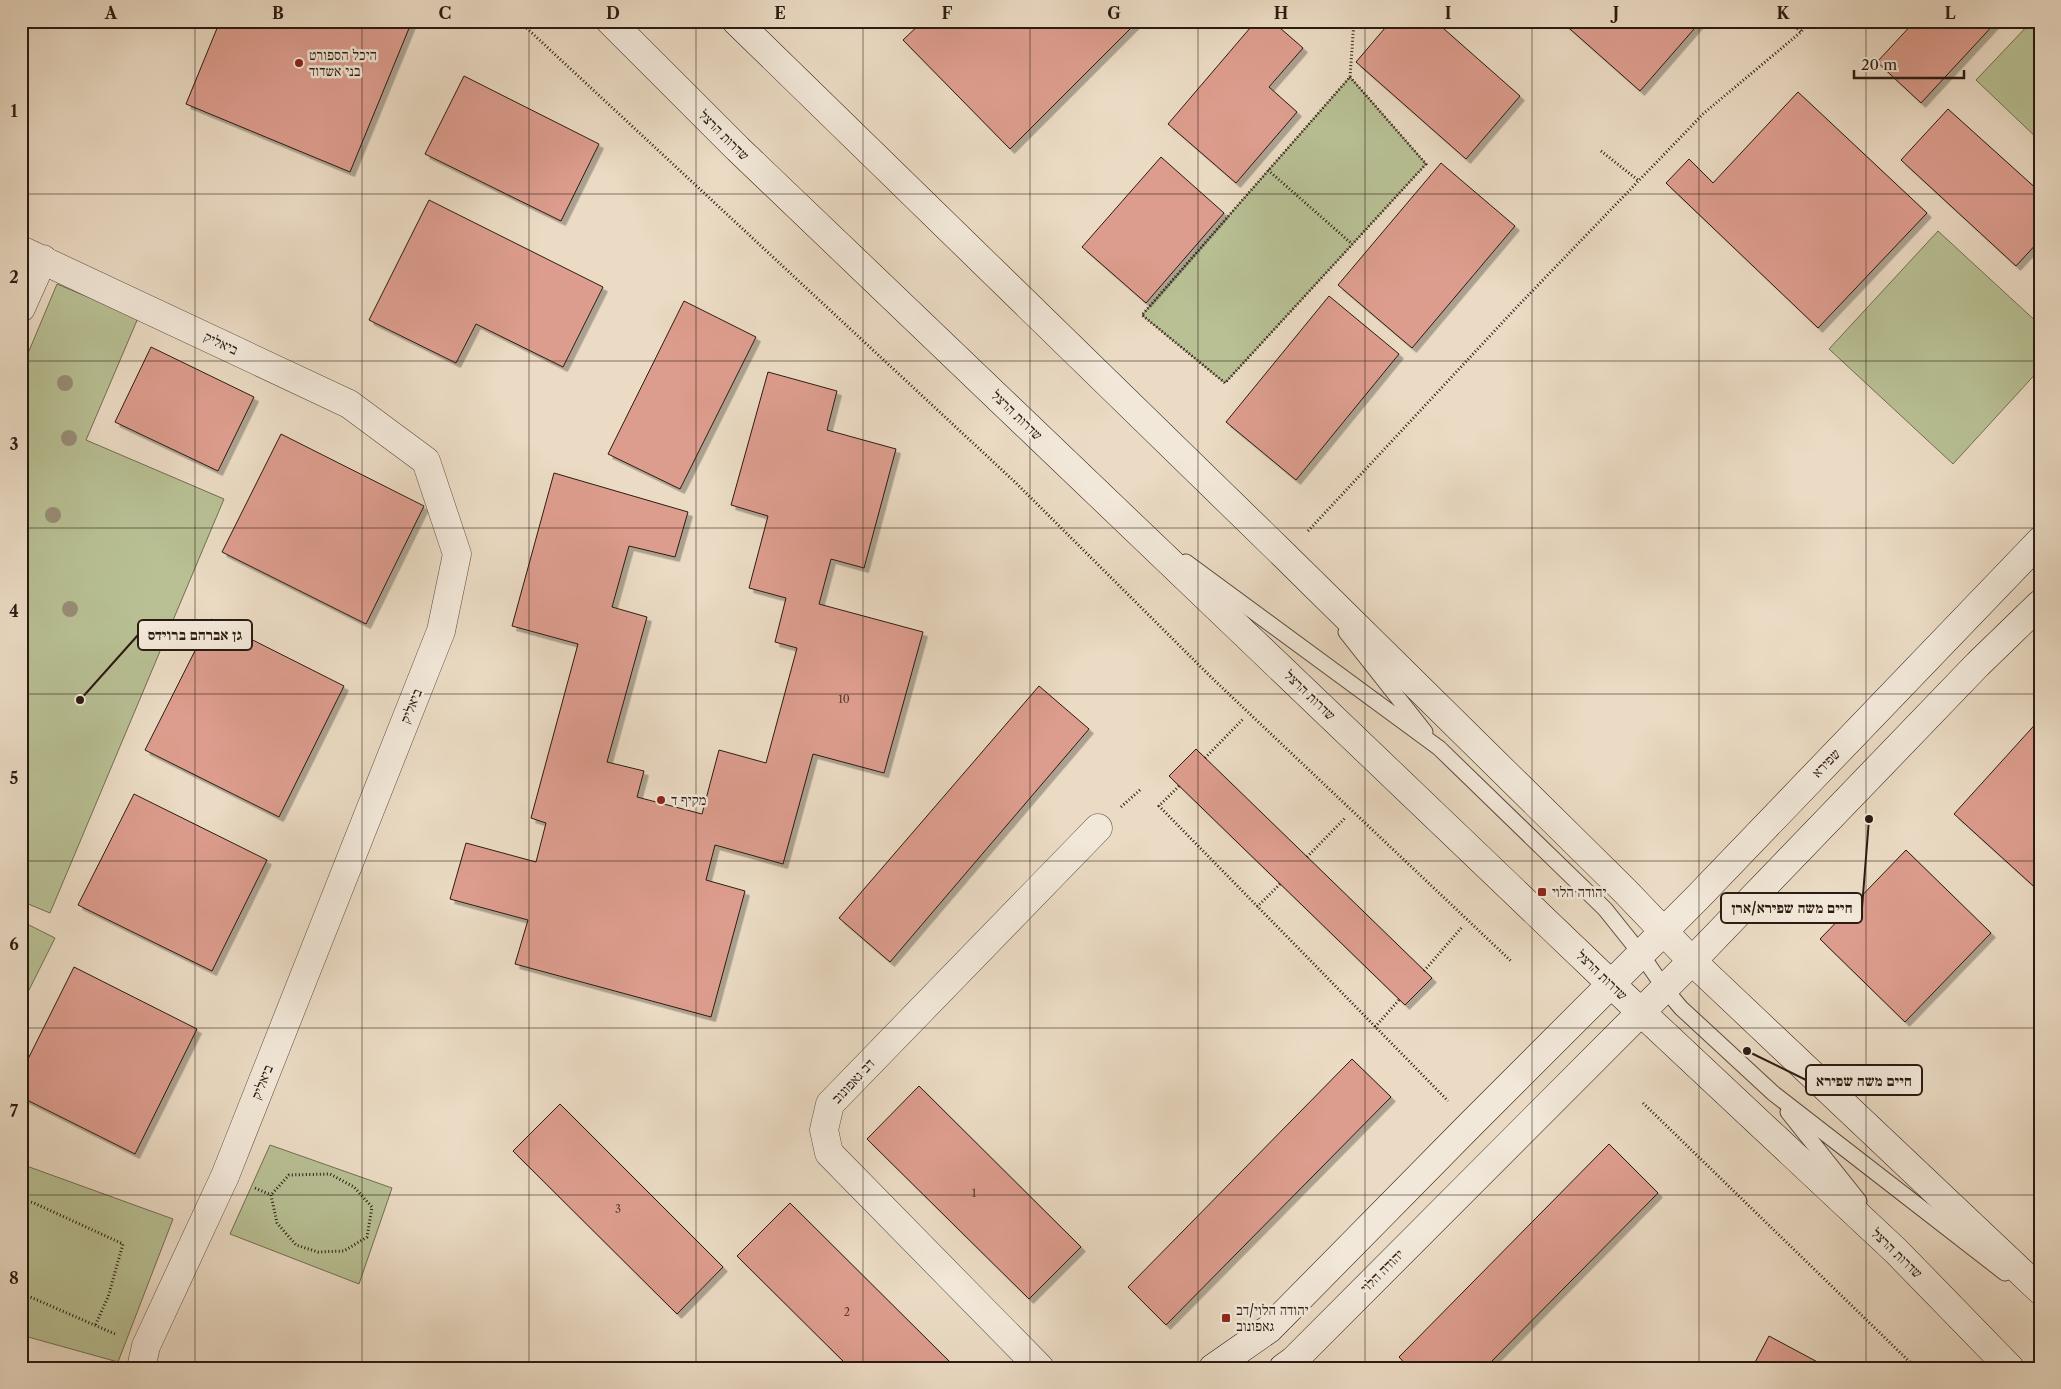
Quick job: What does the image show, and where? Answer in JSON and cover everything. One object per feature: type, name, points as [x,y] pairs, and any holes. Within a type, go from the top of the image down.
[{"type":"street","name":"שדרות הרצל","points":[[610,21],[738,149],[1611,984],[1912,1268],[2010,1368]]},
{"type":"street","points":[[736,21],[1285,556],[1692,962],[2040,1290]]},
{"type":"street","points":[[21,308],[32,255]]},
{"type":"street","name":"ביאליק","points":[[32,255],[349,404],[426,461],[457,554],[441,631],[225,1176],[143,1357]]},
{"type":"street","name":"שפירא","points":[[1611,984],[2040,540]]},
{"type":"street","points":[[1692,962],[1978,664],[2040,604]]},
{"type":"street","name":"דב גאפונוב","points":[[1040,1368],[829,1153],[824,1130],[830,1104],[1098,828]]},
{"type":"street","name":"יהודה הלוי","points":[[1283,1368],[1294,1360],[1692,962]]},
{"type":"street","points":[[1213,1368],[1269,1329],[1611,984]]},
{"type":"lane","points":[[624,21],[668,80]]},
{"type":"lane","points":[[1119,512],[1438,748],[1605,909],[1641,954],[1664,990],[1773,1093],[2040,1300]]},
{"type":"lane","points":[[1285,556],[1438,748]]},
{"type":"lane","points":[[1773,1093],[1912,1268]]},
{"type":"path","points":[[519,21],[1016,483],[1214,680],[1512,962]]},
{"type":"path","points":[[1350,77],[1426,164],[1225,383],[1142,315],[1350,77],[1354,21]]},
{"type":"path","points":[[1790,21],[1801,32]]},
{"type":"path","points":[[1285,556],[1515,310],[1704,113],[1801,32],[1809,21]]},
{"type":"path","points":[[1601,151],[1639,181]]},
{"type":"path","points":[[1268,170],[1352,244]]},
{"type":"path","points":[[1205,758],[1243,719]]},
{"type":"path","points":[[1179,786],[1159,806],[1470,1125]]},
{"type":"path","points":[[1307,857],[1346,817]]},
{"type":"path","points":[[1258,907],[1280,884]]},
{"type":"path","points":[[1424,971],[1463,926]]},
{"type":"path","points":[[1375,1027],[1399,1000]]},
{"type":"path","points":[[1643,1103],[1916,1368]]},
{"type":"path","points":[[330,1174],[354,1187],[372,1207],[367,1237],[344,1252],[318,1252],[296,1245],[277,1224],[271,1195],[289,1175],[330,1174]]},
{"type":"path","points":[[225,1176],[271,1195]]},
{"type":"path","points":[[21,1198],[123,1244],[108,1297],[95,1326]]},
{"type":"path","points":[[21,1293],[95,1326],[143,1357]]},
{"type":"green space","points":[[2032,21],[2040,21],[2040,141],[1976,80]]},
{"type":"green space","points":[[1350,77],[1426,164],[1225,383],[1142,315]]},
{"type":"green space","points":[[1938,231],[2040,325],[2040,369],[1953,464],[1829,349]]},
{"type":"green space","points":[[57,284],[138,318],[86,440],[224,499],[50,913],[21,901],[21,370]]},
{"type":"green space","points":[[21,921],[55,938],[21,1006]]},
{"type":"green space","points":[[270,1145],[392,1188],[359,1284],[230,1234]]},
{"type":"green space","points":[[21,1164],[173,1219],[118,1362],[21,1335]]},
{"type":"building","name":"היכל הספורט בני אשדוד","points":[[220,21],[412,21],[350,172],[186,104]]},
{"type":"building","points":[[923,21],[1138,21],[1010,149],[903,40]]},
{"type":"building","points":[[1256,21],[1272,21],[1303,48],[1269,87],[1297,112],[1236,183],[1168,124]]},
{"type":"building","points":[[1391,21],[1435,21],[1520,96],[1466,159],[1356,62]]},
{"type":"building","points":[[1561,21],[1701,21],[1640,91]]},
{"type":"building","points":[[1915,21],[1997,21],[1921,103],[1877,62]]},
{"type":"building","points":[[464,76],[599,144],[561,221],[425,154]]},
{"type":"building","points":[[1798,92],[1927,213],[1818,328],[1666,183],[1689,159],[1713,183]]},
{"type":"building","points":[[1948,109],[2040,192],[2040,240],[2016,266],[1901,160]]},
{"type":"building","points":[[1161,157],[1224,213],[1146,303],[1082,247]]},
{"type":"building","points":[[1441,163],[1515,226],[1412,348],[1338,285]]},
{"type":"building","points":[[429,200],[603,287],[563,367],[476,324],[456,363],[369,320]]},
{"type":"building","points":[[1329,296],[1399,354],[1296,480],[1226,422]]},
{"type":"building","points":[[684,301],[756,337],[680,489],[608,454]]},
{"type":"building","points":[[151,347],[254,397],[218,471],[115,422]]},
{"type":"building","points":[[768,372],[837,391],[827,430],[896,449],[864,568],[831,559],[819,604],[923,632],[884,773],[813,754],[783,864],[715,845],[706,880],[745,891],[711,1017],[515,964],[528,920],[450,899],[466,843],[536,862],[546,823],[531,818],[578,644],[512,626],[554,473],[688,512],[675,557],[629,546],[612,607],[647,617],[607,762],[644,771],[637,797],[702,814],[719,750],[766,763],[797,648],[775,642],[786,598],[749,588],[768,516],[731,505]]},
{"type":"building","points":[[281,434],[424,506],[366,624],[222,552]]},
{"type":"building","points":[[211,619],[344,686],[279,817],[145,750]]},
{"type":"building","points":[[1039,686],[1089,729],[890,962],[839,918]]},
{"type":"building","points":[[2040,719],[2040,892],[1954,814]]},
{"type":"building","points":[[1196,749],[1432,978],[1405,1005],[1169,776]]},
{"type":"building","points":[[134,794],[267,860],[212,971],[78,905]]},
{"type":"building","points":[[1906,850],[1991,933],[1905,1022],[1820,939]]},
{"type":"building","points":[[74,967],[197,1029],[135,1154],[21,1097],[21,1073]]},
{"type":"building","points":[[1352,1059],[1391,1097],[1166,1325],[1128,1287]]},
{"type":"building","points":[[919,1086],[1081,1247],[1029,1299],[867,1139]]},
{"type":"building","points":[[560,1104],[723,1267],[677,1314],[513,1151]]},
{"type":"building","points":[[1609,1144],[1658,1193],[1485,1368],[1409,1368],[1399,1357]]},
{"type":"building","points":[[790,1203],[956,1368],[850,1368],[737,1256]]},
{"type":"building","points":[[1769,1336],[1825,1366],[1824,1368],[1752,1368]]},
{"type":"place","name":"היכל הספורט בני אשדוד","points":[[299,63]]},
{"type":"place","name":"גן אברהם ברוידס","points":[[80,700]]},
{"type":"place","name":"מקיף ד","points":[[661,800]]},
{"type":"place","name":"חיים משה שפירא/ארן","points":[[1869,819]]},
{"type":"place","name":"יהודה הלוי","points":[[1542,892]]},
{"type":"place","name":"חיים משה שפירא","points":[[1747,1051]]},
{"type":"place","name":"יהודה הלוי/דב גאפונוב","points":[[1226,1318]]}]
